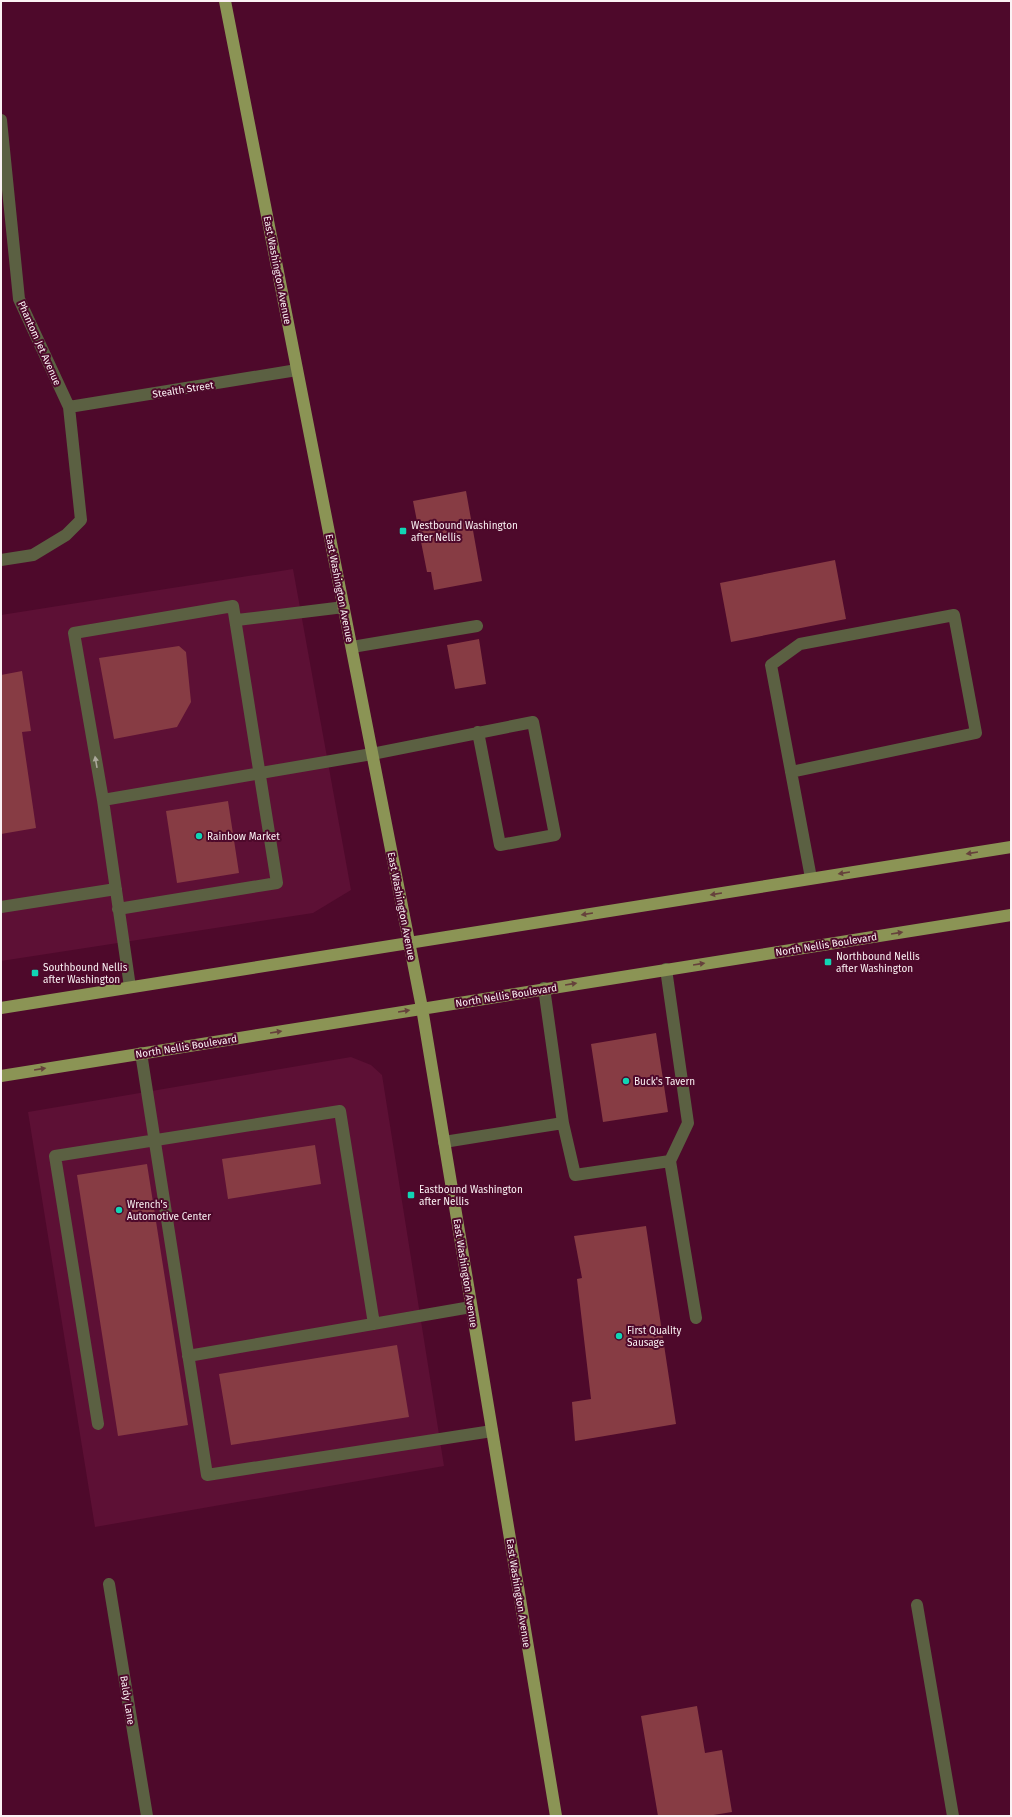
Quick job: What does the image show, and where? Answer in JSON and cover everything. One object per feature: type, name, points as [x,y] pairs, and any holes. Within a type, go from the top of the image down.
[{"type":"main road","name":"East Washington Avenue","points":[[225,1],[422,1008],[556,1816]]},
{"type":"main road","points":[[1,1008],[1011,847]]},
{"type":"main road","name":"North Nellis Boulevard","points":[[1,1076],[1011,914]]},
{"type":"street","name":"Phantom Jet Avenue","points":[[1,120],[20,299],[69,407],[81,520],[66,535],[33,555],[1,560]]},
{"type":"street","name":"Stealth Street","points":[[69,407],[297,370]]},
{"type":"street","points":[[118,909],[277,883],[234,606],[74,633],[103,800],[118,909],[130,987]]},
{"type":"street","points":[[237,620],[344,607]]},
{"type":"street","points":[[791,772],[976,733],[954,615],[800,644],[771,665],[791,772],[811,878]]},
{"type":"street","points":[[352,647],[477,626]]},
{"type":"street","points":[[103,800],[372,754],[478,732],[533,722],[556,835],[500,845],[478,732]]},
{"type":"street","points":[[1,907],[116,889]]},
{"type":"street","points":[[666,969],[688,1123],[670,1161],[696,1318]]},
{"type":"street","points":[[544,988],[563,1123],[575,1175],[670,1161]]},
{"type":"street","points":[[141,1053],[153,1140],[207,1475],[492,1431]]},
{"type":"street","points":[[98,1424],[55,1156],[340,1111],[374,1324]]},
{"type":"street","points":[[444,1142],[563,1123]]},
{"type":"street","points":[[188,1356],[471,1308]]},
{"type":"street","name":"Baldy Lane","points":[[109,1584],[147,1816]]},
{"type":"street","points":[[917,1605],[953,1816]]},
{"type":"shaded area","points":[[293,569],[351,890],[313,913],[1,961],[1,615]]},
{"type":"shaded area","points":[[351,1057],[371,1065],[382,1075],[444,1466],[95,1527],[28,1112]]},
{"type":"building","points":[[466,491],[482,581],[434,590],[431,572],[427,572],[413,501]]},
{"type":"building","points":[[835,560],[846,619],[731,642],[720,583]]},
{"type":"building","points":[[479,639],[486,684],[455,689],[447,645]]},
{"type":"building","points":[[179,646],[186,652],[191,702],[177,727],[114,739],[99,658]]},
{"type":"building","points":[[22,671],[31,731],[22,732],[36,828],[1,834],[1,675]]},
{"type":"building","points":[[228,801],[239,873],[177,883],[166,811]]},
{"type":"building","points":[[656,1033],[668,1112],[603,1122],[591,1044]]},
{"type":"building","points":[[315,1145],[321,1184],[228,1199],[222,1159]]},
{"type":"building","points":[[147,1164],[188,1425],[118,1436],[77,1175]]},
{"type":"building","points":[[646,1226],[676,1424],[575,1441],[572,1402],[591,1399],[577,1279],[582,1278],[574,1236]]},
{"type":"building","points":[[397,1345],[409,1417],[231,1445],[219,1374]]},
{"type":"building","points":[[697,1706],[705,1753],[722,1750],[732,1812],[707,1816],[658,1816],[641,1716]]},
{"type":"place","name":"Westbound Washington after Nellis","points":[[403,531]]},
{"type":"place","name":"Rainbow Market","points":[[199,836]]},
{"type":"place","name":"Northbound Nellis after Washington","points":[[828,962]]},
{"type":"place","name":"Southbound Nellis after Washington","points":[[35,973]]},
{"type":"place","name":"Buck's Tavern","points":[[626,1081]]},
{"type":"place","name":"Eastbound Washington after Nellis","points":[[411,1195]]},
{"type":"place","name":"Wrench's Automotive Center","points":[[119,1210]]},
{"type":"place","name":"First Quality Sausage","points":[[619,1336]]}]
